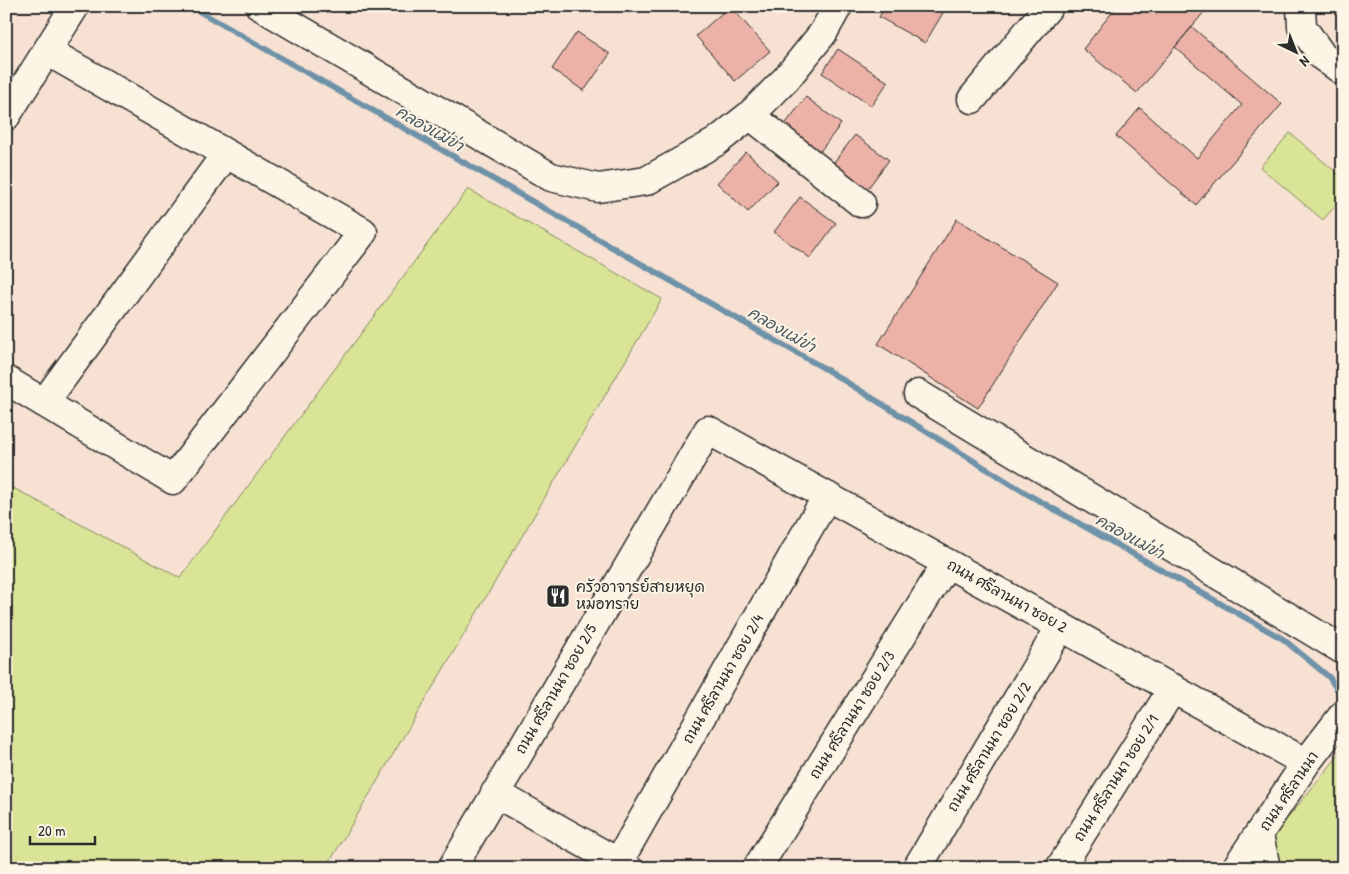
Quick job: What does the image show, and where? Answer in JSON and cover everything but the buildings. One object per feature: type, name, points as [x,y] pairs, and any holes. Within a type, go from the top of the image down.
[{"type":"street","points":[[6,116],[75,6]]},
{"type":"street","points":[[260,6],[551,177],[598,188],[646,181],[716,142],[750,115],[786,78],[823,33],[838,6]]},
{"type":"street","points":[[972,99],[1049,6]]},
{"type":"street","points":[[1301,6],[1302,28],[1323,57],[1343,71]]},
{"type":"street","points":[[6,380],[173,480],[363,232],[47,51]]},
{"type":"street","points":[[750,115],[861,203]]},
{"type":"street","points":[[44,403],[226,154]]},
{"type":"street","points":[[918,394],[1343,650]]},
{"type":"street","name":"ถนน ศรีลานนา ซอย 2","points":[[708,430],[1306,763]]},
{"type":"street","name":"ถนน ศรีลานนา ซอย 2/5","points":[[452,868],[708,430]]},
{"type":"street","name":"ถนน ศรีลานนา ซอย 2/4","points":[[620,866],[827,496]]},
{"type":"street","name":"ถนน ศรีลานนา ซอย 2/3","points":[[757,868],[947,563]]},
{"type":"street","name":"ถนน ศรีลานนา ซอย 2/2","points":[[917,868],[1061,626]]},
{"type":"street","name":"ถนน ศรีลานนา ซอย 2/1","points":[[1060,868],[1173,688]]},
{"type":"street","name":"ถนน ศรีลานนา","points":[[1236,868],[1306,763],[1340,718]]},
{"type":"street","points":[[495,793],[620,866]]},
{"type":"street","points":[[1259,835],[1266,868]]},
{"type":"green space","points":[[1290,133],[1343,178],[1343,197],[1323,220],[1260,167]]},
{"type":"green space","points":[[468,189],[662,299],[326,868],[6,868],[6,484],[180,578]]},
{"type":"green space","points":[[1343,750],[1343,868],[1280,868],[1273,836]]},
{"type":"waterway","name":"คลองแม่ข่า","points":[[190,6],[827,370],[1029,495],[1283,639],[1329,677],[1343,698]]},
{"type":"place","name":"ครัวอาจารย์สายหยุด หมอทราย","points":[[558,596]]}]
